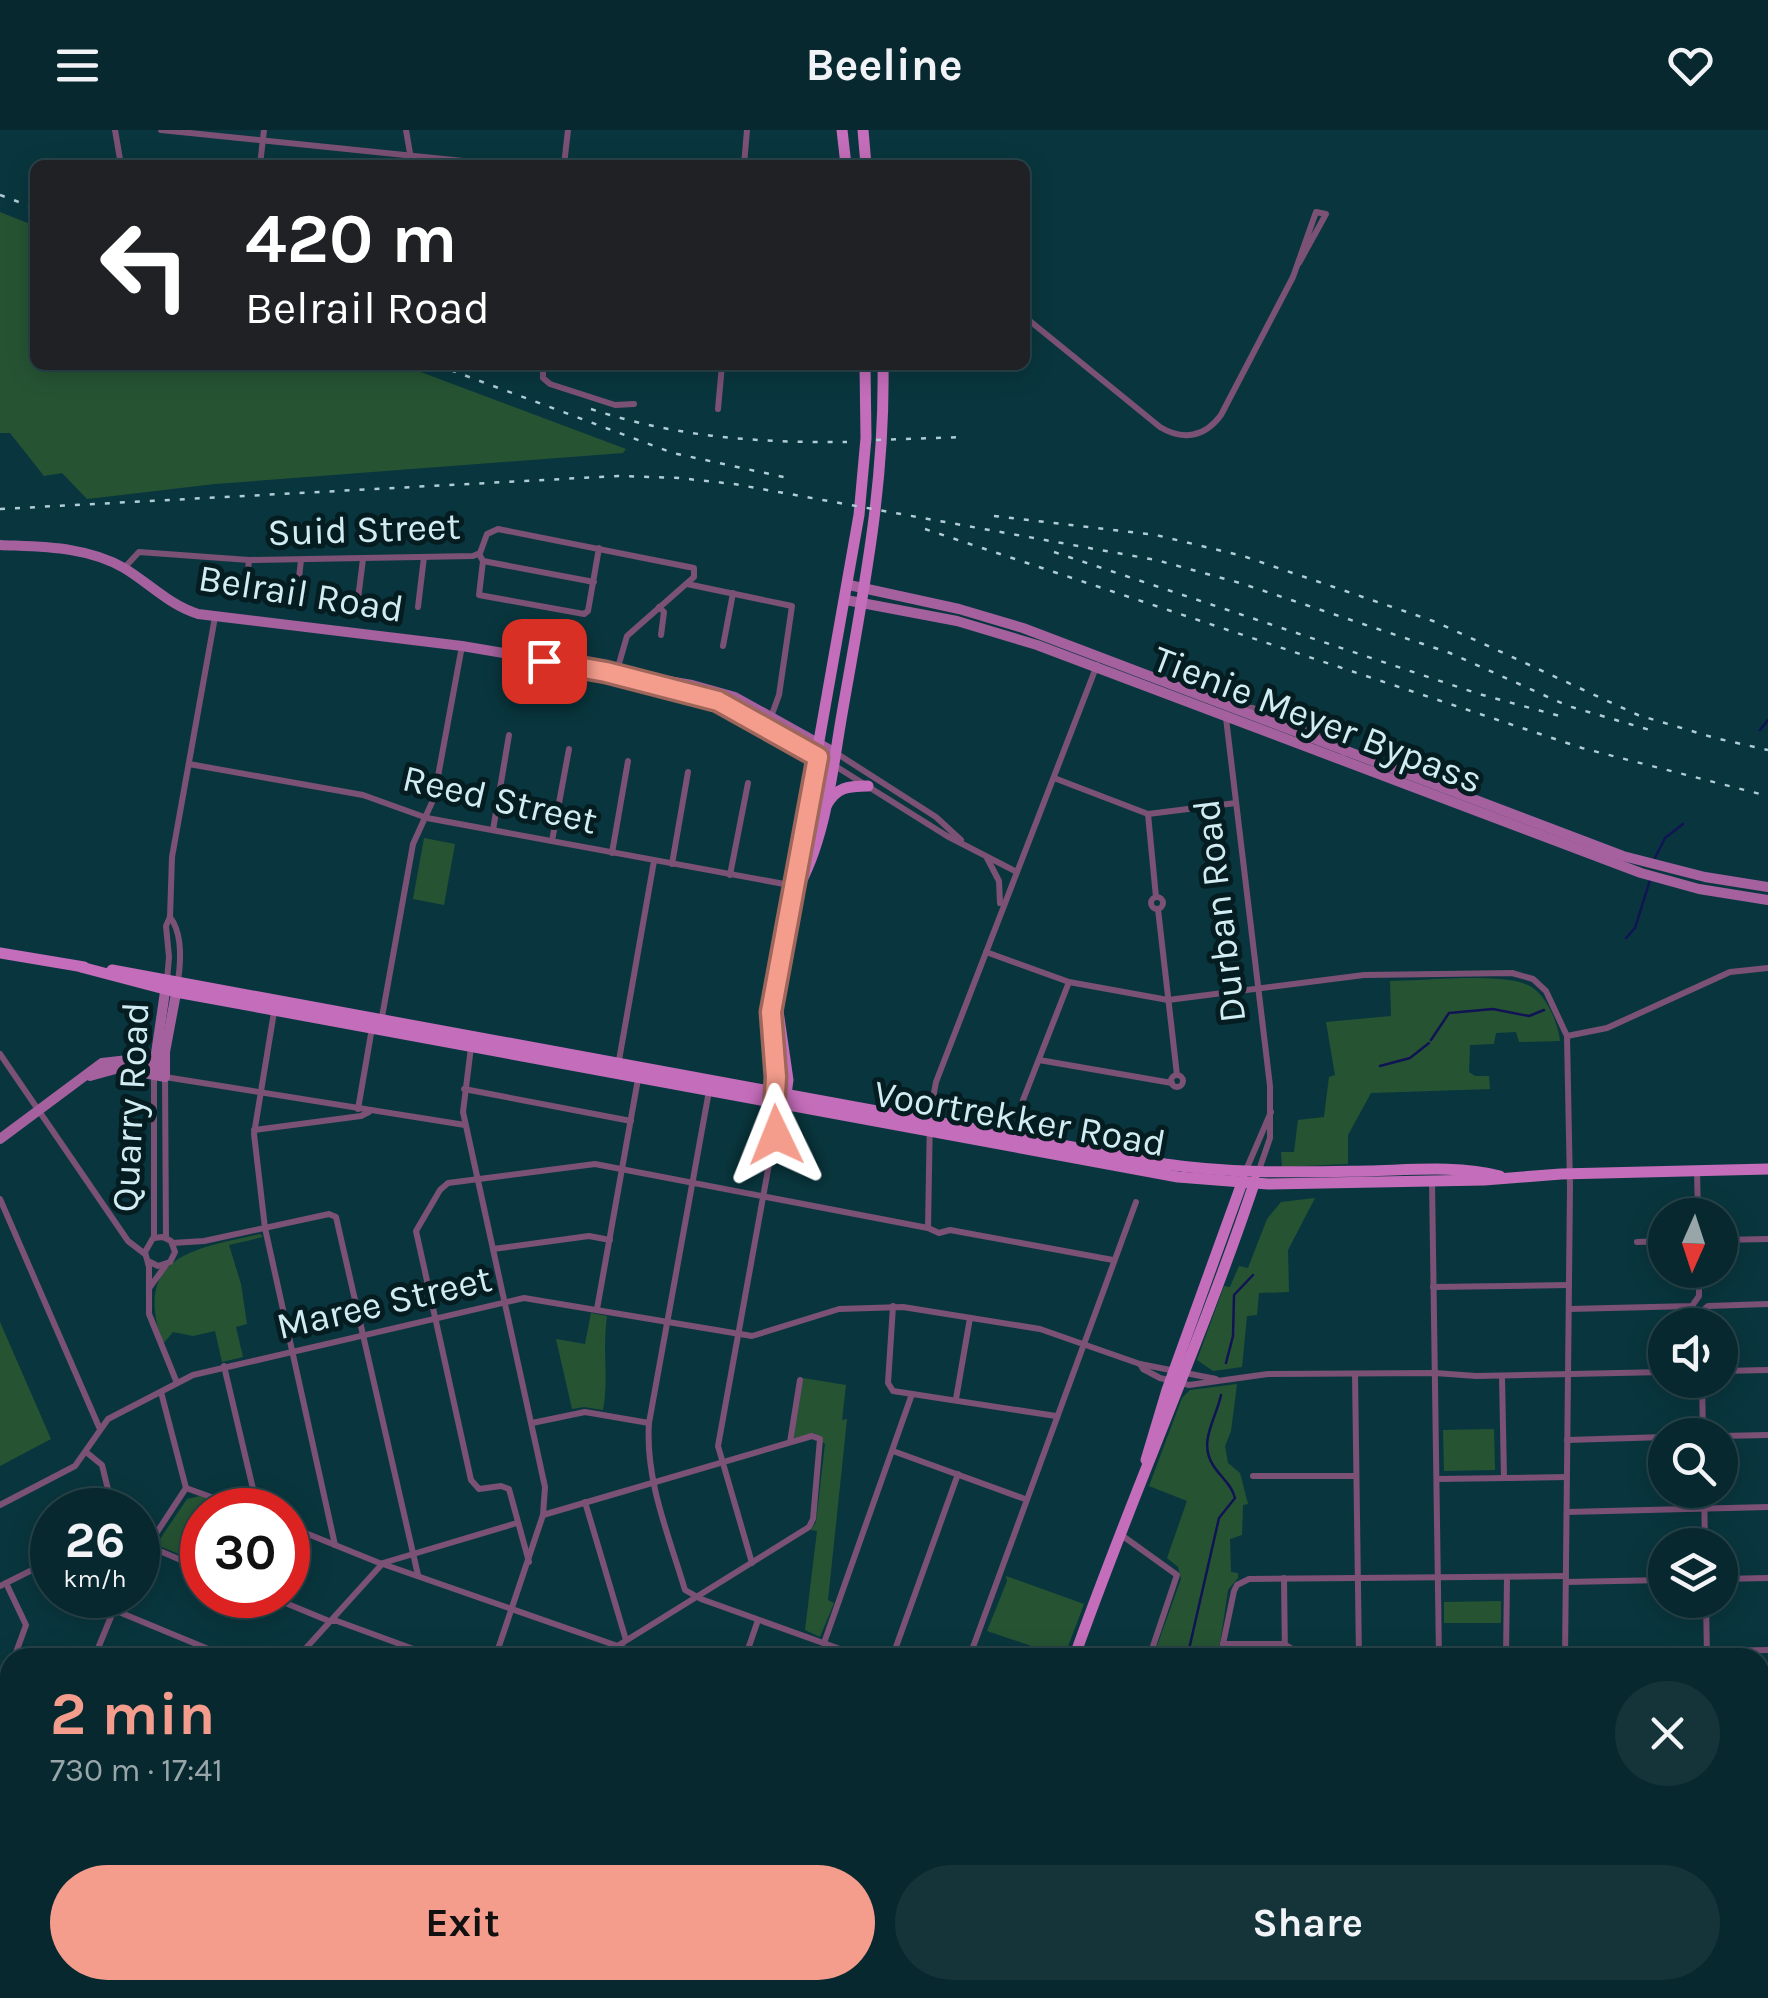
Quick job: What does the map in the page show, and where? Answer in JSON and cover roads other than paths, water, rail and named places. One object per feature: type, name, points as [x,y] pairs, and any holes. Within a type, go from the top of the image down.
[{"type":"main road","points":[[842,130],[845,160]]},
{"type":"main road","points":[[863,130],[866,160]]},
{"type":"main road","points":[[780,1099],[771,1012],[860,515],[866,438],[865,370]]},
{"type":"main road","points":[[795,889],[822,814],[865,588],[883,436],[883,370]]},
{"type":"main road","name":"Belrail Road","points":[[0,545],[81,552],[124,568],[181,607],[215,617],[462,646],[707,688],[735,697],[833,758]]},
{"type":"main road","name":"Tienie Meyer Bypass","points":[[849,585],[1024,628],[1558,837]]},
{"type":"main road","name":"Tienie Meyer Bypass","points":[[846,600],[988,628],[1643,868],[1717,893],[1768,900]]},
{"type":"main road","points":[[822,814],[838,790],[868,786]]},
{"type":"main road","name":"Tienie Meyer Bypass","points":[[1661,873],[1768,887]]},
{"type":"main road","name":"Voortrekker Road","points":[[0,953],[930,1127],[1143,1171],[1294,1178],[1432,1170],[1485,1172],[1504,1177]]},
{"type":"main road","name":"Quarry Road","points":[[160,1071],[172,986]]},
{"type":"main road","name":"Voortrekker Road","points":[[278,1005],[342,1010],[377,1023]]},
{"type":"main road","points":[[0,1139],[106,1061],[128,1060],[160,1071]]},
{"type":"main road","points":[[106,1061],[135,1070]]},
{"type":"main road","points":[[80,1081],[112,1068],[160,1071]]},
{"type":"main road","name":"Voortrekker Road","points":[[640,1072],[709,1092],[780,1099]]},
{"type":"main road","name":"Voortrekker Road","points":[[930,1127],[1250,1178]]},
{"type":"main road","name":"Voortrekker Road","points":[[1318,1177],[1432,1181],[1768,1169]]},
{"type":"main road","name":"Durban Road","points":[[1078,1648],[1119,1533],[1154,1452],[1250,1178]]},
{"type":"street","points":[[115,130],[120,160]]},
{"type":"street","points":[[161,130],[451,160]]},
{"type":"street","points":[[261,160],[264,130]]},
{"type":"street","points":[[406,130],[411,160]]},
{"type":"street","points":[[565,160],[568,130]]},
{"type":"street","points":[[745,160],[748,130]]},
{"type":"street","points":[[1030,322],[1174,434],[1195,435],[1218,420],[1326,214],[1316,212],[1298,264]]},
{"type":"street","points":[[543,370],[547,381],[615,406],[634,404]]},
{"type":"street","points":[[718,409],[722,370]]},
{"type":"street","name":"Suid Street","points":[[124,568],[139,552],[249,560],[481,558],[487,534],[498,529],[689,564],[696,574],[686,584]]},
{"type":"street","points":[[594,582],[481,558],[478,591],[484,597],[584,614],[588,610],[594,582],[600,548]]},
{"type":"street","points":[[418,607],[424,558]]},
{"type":"street","points":[[358,599],[362,559]]},
{"type":"street","points":[[247,581],[249,560]]},
{"type":"street","points":[[298,587],[301,560]]},
{"type":"street","points":[[612,673],[627,636],[686,584],[788,603],[793,607],[785,657],[769,721]]},
{"type":"street","points":[[723,646],[733,593]]},
{"type":"street","points":[[660,607],[664,612],[661,635]]},
{"type":"street","points":[[172,986],[178,938],[170,916],[172,857],[215,617]]},
{"type":"street","points":[[358,1108],[413,844],[438,783],[462,646]]},
{"type":"street","points":[[1099,659],[1226,703],[1254,708],[1348,744],[1341,758],[1099,659]]},
{"type":"street","points":[[928,1228],[930,1127],[936,1082],[1099,659]]},
{"type":"street","name":"Durban Road","points":[[1226,703],[1271,1111],[1270,1138],[1250,1178]]},
{"type":"street","points":[[493,830],[510,736]]},
{"type":"street","points":[[552,841],[569,749]]},
{"type":"street","name":"Belrail Road","points":[[833,758],[868,786],[947,836],[962,841]]},
{"type":"street","name":"Belrail Road","points":[[833,758],[936,817],[962,841],[1016,872]]},
{"type":"street","points":[[612,853],[628,762]]},
{"type":"street","name":"Reed Street","points":[[189,764],[363,795],[424,816],[795,889]]},
{"type":"street","points":[[672,864],[688,772]]},
{"type":"street","points":[[1054,778],[1148,814],[1236,803]]},
{"type":"street","points":[[730,875],[748,783]]},
{"type":"street","points":[[1039,1060],[1177,1087],[1183,1084],[1183,1078],[1177,1075],[1158,910],[1164,901],[1156,897],[1148,814]]},
{"type":"street","points":[[984,854],[999,881],[1000,909]]},
{"type":"street","points":[[618,1068],[654,860]]},
{"type":"street","points":[[986,952],[1069,982],[1168,1000],[1379,974],[1516,974],[1533,979],[1546,990],[1567,1036],[1570,1174],[1565,1648]]},
{"type":"street","points":[[1567,1036],[1607,1028],[1730,972],[1768,968]]},
{"type":"street","points":[[1015,1138],[1023,1100],[1069,982]]},
{"type":"street","points":[[278,1005],[253,1130],[265,1228],[335,1545]]},
{"type":"street","points":[[472,1041],[462,1107],[546,1487],[544,1515],[499,1648]]},
{"type":"street","points":[[0,1054],[132,1246],[158,1266],[167,1264]]},
{"type":"street","points":[[160,1071],[258,1092],[465,1125]]},
{"type":"street","name":"Quarry Road","points":[[151,1239],[160,1071]]},
{"type":"street","name":"Quarry Road","points":[[160,1071],[169,1240]]},
{"type":"street","points":[[597,1309],[640,1072]]},
{"type":"street","points":[[464,1089],[631,1121]]},
{"type":"street","points":[[709,1092],[649,1424],[649,1461],[685,1589],[697,1597],[838,1648]]},
{"type":"street","points":[[752,1563],[719,1441],[780,1099]]},
{"type":"street","points":[[253,1130],[361,1116],[370,1111]]},
{"type":"street","points":[[529,1562],[509,1490],[501,1486],[479,1489],[471,1480],[416,1233],[445,1185],[590,1164],[939,1233],[950,1230],[1114,1260]]},
{"type":"street","points":[[1696,1170],[1697,1198]]},
{"type":"street","points":[[1432,1181],[1439,1648]]},
{"type":"street","points":[[0,1199],[99,1428],[77,1464],[0,1505]]},
{"type":"street","points":[[973,1648],[1136,1202]]},
{"type":"street","points":[[124,1235],[140,1242],[204,1241],[329,1214],[336,1218],[418,1574]]},
{"type":"street","points":[[493,1248],[586,1237],[610,1240]]},
{"type":"street","points":[[151,1239],[147,1258],[150,1318],[177,1383]]},
{"type":"street","points":[[1738,1240],[1768,1239]]},
{"type":"street","points":[[169,1240],[174,1256]]},
{"type":"street","points":[[148,1290],[154,1277],[174,1256],[204,1241]]},
{"type":"street","points":[[1637,1242],[1648,1242]]},
{"type":"street","points":[[1433,1287],[1569,1286]]},
{"type":"street","points":[[1700,1288],[1700,1305]]},
{"type":"street","name":"Maree Street","points":[[99,1428],[112,1417],[177,1383],[224,1366],[533,1298],[738,1334],[766,1333],[839,1309],[893,1306],[1040,1329],[1140,1364],[1143,1370],[1178,1378]]},
{"type":"street","points":[[1569,1309],[1768,1304]]},
{"type":"street","points":[[893,1306],[888,1383],[896,1393],[1056,1416]]},
{"type":"street","points":[[956,1399],[970,1318]]},
{"type":"street","points":[[224,1366],[252,1488]]},
{"type":"street","points":[[1738,1371],[1768,1370]]},
{"type":"street","points":[[1178,1378],[1648,1372]]},
{"type":"street","points":[[1355,1374],[1359,1648]]},
{"type":"street","points":[[1502,1376],[1504,1478]]},
{"type":"street","points":[[790,1442],[800,1380]]},
{"type":"street","points":[[161,1392],[186,1488]]},
{"type":"street","points":[[824,1643],[912,1394]]},
{"type":"street","points":[[532,1423],[585,1412],[649,1424]]},
{"type":"street","points":[[1738,1436],[1768,1435]]},
{"type":"street","points":[[544,1515],[790,1442],[812,1436],[820,1439],[809,1526],[622,1643]]},
{"type":"street","points":[[1567,1440],[1648,1438]]},
{"type":"street","points":[[86,1452],[99,1462],[108,1488]]},
{"type":"street","points":[[893,1452],[1025,1499]]},
{"type":"street","points":[[896,1648],[958,1474]]},
{"type":"street","points":[[1253,1476],[1356,1476]]},
{"type":"street","points":[[1437,1479],[1567,1477]]},
{"type":"street","points":[[160,1528],[180,1497]]},
{"type":"street","points":[[585,1502],[622,1643]]},
{"type":"street","points":[[1567,1512],[1768,1507]]},
{"type":"street","points":[[1704,1509],[1705,1528]]},
{"type":"street","points":[[306,1648],[383,1563],[517,1523]]},
{"type":"street","points":[[1119,1533],[1177,1576],[1152,1648]]},
{"type":"street","points":[[310,1535],[632,1648]]},
{"type":"street","points":[[521,1536],[536,1538]]},
{"type":"street","points":[[18,1648],[26,1624],[3,1585],[30,1571]]},
{"type":"street","points":[[1506,1576],[1506,1648]]},
{"type":"street","points":[[1223,1648],[1234,1591],[1249,1579],[1506,1576],[1648,1580]]},
{"type":"street","points":[[1284,1578],[1284,1648]]},
{"type":"street","points":[[1738,1579],[1768,1578]]},
{"type":"street","points":[[310,1613],[411,1648]]},
{"type":"street","points":[[98,1648],[111,1618]]},
{"type":"street","points":[[133,1618],[206,1648]]},
{"type":"street","points":[[1706,1618],[1707,1648]]},
{"type":"street","points":[[748,1648],[758,1620]]},
{"type":"street","points":[[1223,1644],[1284,1644],[1291,1648]]},
{"type":"waterway","points":[[1760,730],[1768,720]]},
{"type":"waterway","points":[[1655,858],[1665,838],[1683,824]]},
{"type":"waterway","points":[[1626,938],[1635,928],[1650,880]]},
{"type":"waterway","points":[[1431,1040],[1449,1013],[1493,1009],[1529,1016],[1544,1010]]},
{"type":"waterway","points":[[1380,1066],[1410,1058],[1429,1043]]},
{"type":"waterway","points":[[1226,1363],[1233,1336],[1234,1295],[1253,1275]]},
{"type":"waterway","points":[[1189,1648],[1219,1518],[1235,1498],[1213,1465],[1207,1448],[1221,1395]]},
{"type":"railway","points":[[0,195],[30,206]]},
{"type":"railway","points":[[450,370],[673,453],[788,478]]},
{"type":"railway","points":[[591,409],[686,432],[782,441],[847,442]]},
{"type":"railway","points":[[876,440],[966,437]]},
{"type":"railway","points":[[0,509],[618,476],[734,484],[1156,560],[1240,583],[1450,653],[1568,706],[1650,730]]},
{"type":"railway","points":[[994,516],[1156,535],[1243,556],[1436,622],[1638,715],[1768,750]]},
{"type":"railway","points":[[925,529],[1582,748],[1768,796]]},
{"type":"railway","points":[[1054,552],[1479,694],[1567,718]]}]
